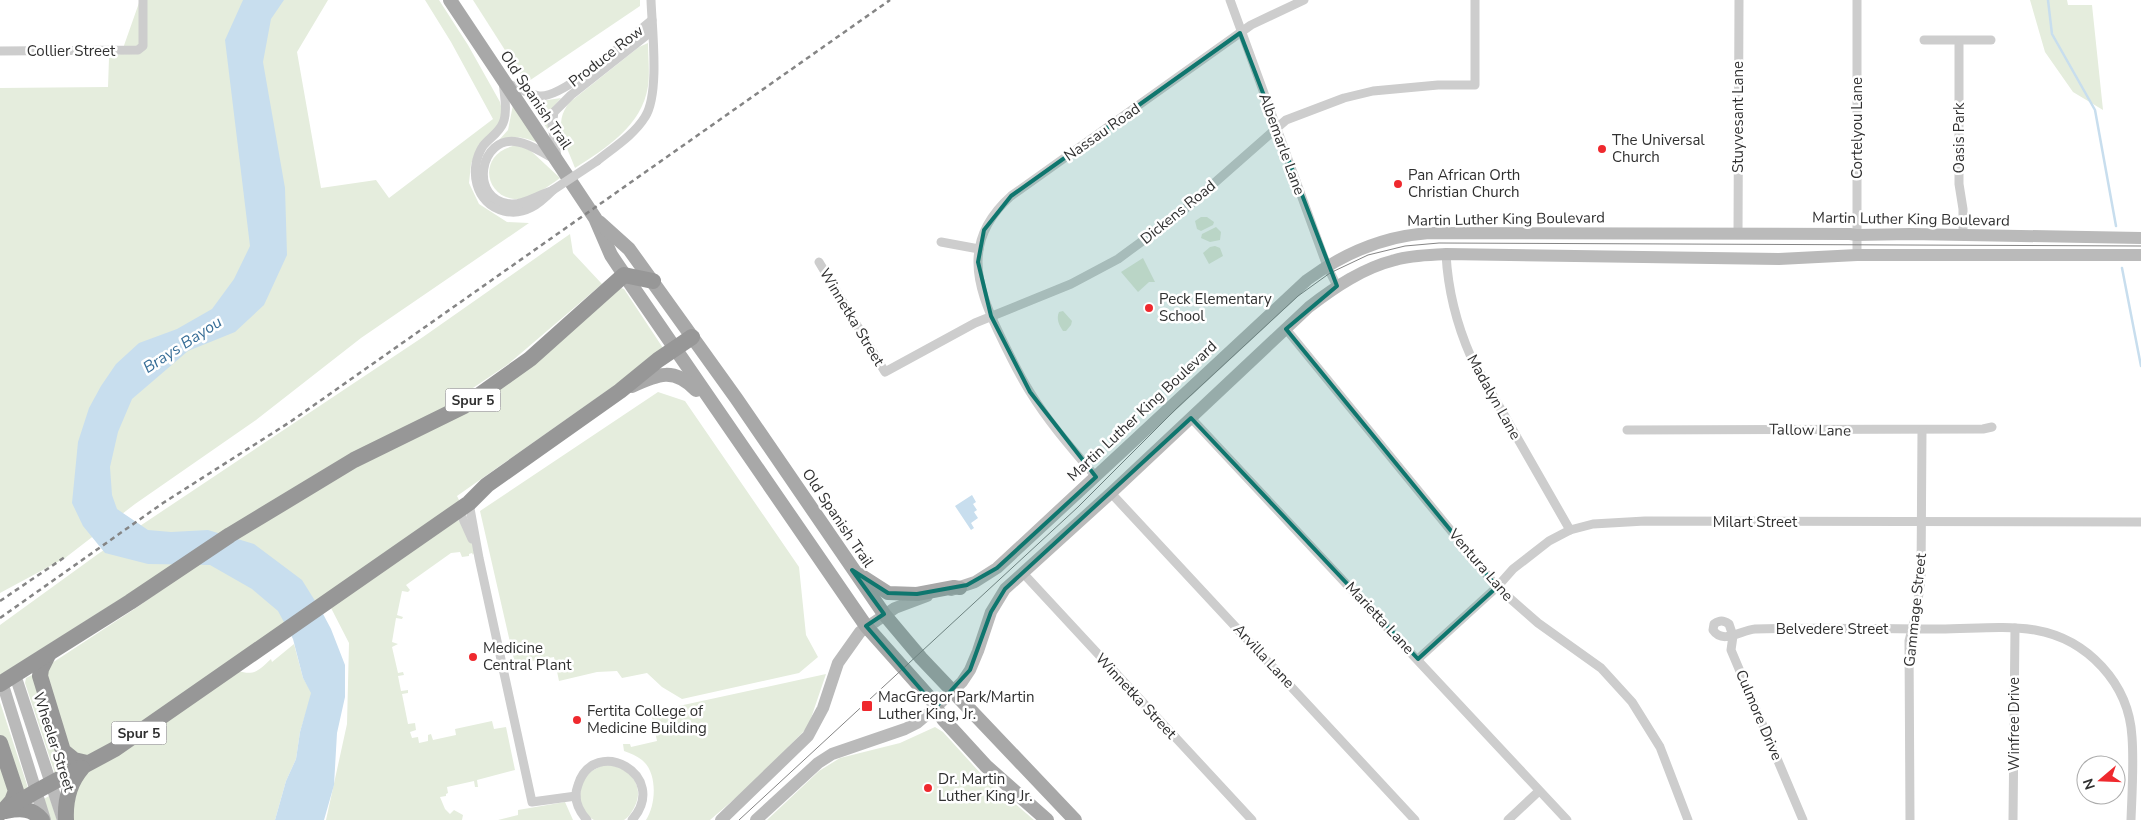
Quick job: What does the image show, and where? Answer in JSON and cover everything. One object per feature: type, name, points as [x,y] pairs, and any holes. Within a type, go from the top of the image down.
[{"type":"highway","points":[[624,275],[652,281]]},
{"type":"highway","name":"Spur 5","points":[[6,680],[130,602],[230,535],[354,460],[464,406],[530,360],[624,275]]},
{"type":"highway","name":"Spur 5","points":[[2,812],[115,749],[464,506],[486,486],[620,391],[692,336]]},
{"type":"highway","points":[[48,655],[41,669],[40,676],[63,751],[74,760],[87,763],[74,778],[68,793],[65,820]]},
{"type":"highway","points":[[0,743],[16,791],[12,801],[2,812]]},
{"type":"highway","points":[[2,812],[24,808],[43,820]]},
{"type":"main road","name":"Old Spanish Trail","points":[[450,0],[595,218],[611,255],[624,275],[866,626],[936,707],[943,719],[986,766],[1047,820]]},
{"type":"main road","name":"Old Spanish Trail","points":[[595,218],[629,249],[802,493],[852,570],[884,614],[953,692],[1075,820]]},
{"type":"main road","name":"Martin Luther King Boulevard","points":[[721,820],[808,736],[823,708],[838,663],[855,638],[866,626],[884,614],[920,598],[960,588],[980,579],[997,568],[1289,296],[1338,258],[1372,244],[1421,233],[1850,234],[1856,236],[1910,234],[2141,238]]},
{"type":"main road","points":[[756,820],[818,763],[832,754],[905,729],[917,723],[936,707],[962,682],[974,660],[989,618],[998,600],[1005,589],[1022,572],[1111,493],[1309,307],[1337,286],[1395,260],[1446,254],[1779,259],[1857,255],[2141,255]]},
{"type":"main road","points":[[620,391],[652,376],[674,375],[690,384],[711,410],[724,422]]},
{"type":"main road","points":[[852,570],[888,593],[917,594],[954,587],[960,588]]},
{"type":"main road","name":"Wheeler Street","points":[[6,680],[65,820]]},
{"type":"main road","name":"Wheeler Street","points":[[6,680],[43,820]]},
{"type":"street","name":"Collier Street","points":[[0,51],[133,51],[142,48],[144,40],[143,0]]},
{"type":"street","name":"Produce Row","points":[[558,160],[516,141],[502,144],[492,151],[483,164],[482,175],[486,188],[495,198],[503,202],[520,204],[553,190],[597,161],[630,134],[646,117],[654,93],[651,0]]},
{"type":"street","name":"Albemarle Lane","points":[[1230,0],[1240,33],[1327,266],[1337,286]]},
{"type":"street","name":"Nassau Road","points":[[991,316],[982,290],[979,273],[979,249],[984,230],[992,216],[1011,196],[1240,33],[1271,14],[1304,0]]},
{"type":"street","name":"Dickens Road","points":[[884,372],[975,322],[1071,284],[1118,259],[1178,214],[1286,120],[1310,110],[1373,91],[1438,85],[1475,85],[1475,0]]},
{"type":"street","name":"Stuyvesant Lane","points":[[1738,234],[1739,0]]},
{"type":"street","name":"Cortelyou Lane","points":[[1857,0],[1857,255]]},
{"type":"street","name":"Produce Row","points":[[553,190],[540,203],[523,212],[501,210],[490,205],[478,192],[475,163],[484,146],[497,132],[503,122],[505,106],[503,81],[539,96],[551,94],[568,86],[652,20]]},
{"type":"street","name":"Produce Row","points":[[558,160],[552,125],[554,112],[652,30]]},
{"type":"street","points":[[1924,40],[1991,40]]},
{"type":"street","name":"Oasis Park","points":[[1959,41],[1959,184],[1963,209],[1963,236]]},
{"type":"street","points":[[941,242],[979,249]]},
{"type":"street","name":"Madalyn Lane","points":[[1446,254],[1454,315],[1465,344],[1570,530]]},
{"type":"street","name":"Winnetka Street","points":[[819,262],[884,372]]},
{"type":"street","points":[[991,316],[1030,392],[1058,433],[1096,477]]},
{"type":"street","name":"Ventura Lane","points":[[1286,329],[1497,587],[1538,624],[1602,668],[1632,702],[1660,747],[1688,820]]},
{"type":"street","name":"Marietta Lane","points":[[1191,418],[1567,820]]},
{"type":"street","name":"Tallow Lane","points":[[1627,430],[1922,430],[1983,429],[1992,427]]},
{"type":"street","name":"Gammage Street","points":[[1910,820],[1909,641],[1916,614],[1921,579],[1922,430]]},
{"type":"street","name":"Arvilla Lane","points":[[1111,493],[1415,820]]},
{"type":"street","points":[[464,506],[478,551],[532,802],[576,796]]},
{"type":"street","name":"Milart Street","points":[[1418,659],[1533,552],[1570,530],[1593,524],[1645,521],[2141,522]]},
{"type":"street","name":"Winnetka Street","points":[[1022,572],[1252,820]]},
{"type":"street","points":[[1714,624],[1713,630],[1716,635],[1724,637],[1733,636]]},
{"type":"street","name":"Belvedere Street","points":[[1733,636],[1747,629],[1814,627],[1912,629],[2015,628],[2052,633],[2072,642],[2094,657],[2119,691],[2132,735],[2131,820]]},
{"type":"street","name":"Winfree Drive","points":[[2013,820],[2015,628]]},
{"type":"street","name":"Culmore Drive","points":[[1733,636],[1731,650],[1803,820]]},
{"type":"street","points":[[587,820],[579,810],[576,796],[579,781],[588,768],[603,762],[619,763],[638,776],[643,792],[641,807],[632,820]]},
{"type":"street","points":[[1508,820],[1539,791]]},
{"type":"highlighted area","points":[[1240,33],[1337,286],[1286,329],[1497,587],[1418,659],[1191,418],[1005,589],[991,612],[970,670],[936,707],[866,626],[884,614],[852,570],[888,593],[917,594],[967,585],[997,568],[1096,477],[1030,392],[991,316],[978,262],[984,230],[1011,196]]},
{"type":"green space","points":[[140,0],[328,0],[297,52],[321,188],[376,180],[389,198],[493,119],[451,42],[425,0],[439,0],[468,45],[500,102],[503,115],[494,133],[479,144],[471,164],[469,183],[479,204],[507,222],[529,223],[361,338],[256,420],[135,504],[65,558],[0,593],[0,88],[108,87],[109,58],[121,54]]},
{"type":"green space","points":[[473,0],[640,0],[640,6],[526,83]]},
{"type":"green space","points":[[2030,0],[2067,0],[2068,5],[2092,5],[2103,110],[2073,92],[2045,52]]},
{"type":"green space","points":[[648,43],[648,86],[638,113],[610,144],[575,168],[562,135],[561,126],[564,110],[570,102],[639,47]]},
{"type":"green space","points":[[526,96],[541,101],[561,98],[553,107],[550,129],[548,130]]},
{"type":"green space","points":[[513,105],[536,142],[518,137],[499,140],[508,130]]},
{"type":"green space","points":[[518,145],[531,151],[560,178],[535,194],[519,199],[507,198],[492,185],[489,175],[490,166],[495,157],[504,149]]},
{"type":"green space","points":[[1201,217],[1207,217],[1214,222],[1213,225],[1201,231],[1197,229],[1195,221]]},
{"type":"green space","points":[[1216,227],[1221,232],[1220,240],[1210,242],[1201,238],[1202,234]]},
{"type":"green space","points":[[570,234],[573,253],[602,284],[507,365],[427,419],[168,569],[0,675],[0,625],[98,554],[423,337]]},
{"type":"green space","points":[[1210,247],[1220,248],[1223,256],[1209,264],[1203,253]]},
{"type":"green space","points":[[1143,258],[1155,282],[1149,282],[1138,292],[1121,272]]},
{"type":"green space","points":[[621,288],[624,289],[663,348],[662,352],[457,496],[460,502],[151,719],[88,757],[72,756],[44,672],[52,663],[136,608],[225,545],[360,464],[449,419]]},
{"type":"green space","points":[[1063,311],[1072,321],[1066,331],[1063,331],[1058,320],[1059,312]]},
{"type":"green space","points":[[658,392],[685,401],[799,567],[806,635],[818,657],[799,673],[682,699],[662,687],[647,673],[622,678],[617,671],[597,672],[559,681],[554,657],[515,664],[480,511]]},
{"type":"green space","points":[[458,520],[464,525],[475,551],[473,555],[472,553],[469,556],[462,557],[460,552],[451,553],[406,585],[410,590],[408,592],[402,591],[397,615],[403,617],[402,619],[396,618],[392,642],[398,644],[392,647],[398,673],[403,672],[404,675],[398,676],[401,691],[408,690],[408,693],[402,694],[408,724],[415,723],[416,730],[410,732],[412,738],[418,737],[419,743],[428,741],[428,735],[431,734],[433,740],[456,735],[455,729],[492,721],[494,729],[506,727],[515,770],[477,780],[478,787],[475,787],[474,781],[447,787],[448,793],[446,796],[440,797],[445,809],[450,814],[454,810],[463,815],[462,820],[326,820],[347,724],[349,643],[330,606]]},
{"type":"green space","points":[[294,644],[303,678],[312,693],[300,732],[296,759],[286,781],[275,820],[71,820],[70,809],[83,775],[238,671],[249,673],[256,671],[271,659],[272,662]]},
{"type":"green space","points":[[36,673],[75,766],[55,774],[25,683],[26,678]]},
{"type":"green space","points":[[826,674],[808,727],[753,783],[710,820],[646,820],[652,806],[654,789],[651,773],[642,760],[624,751],[623,744],[630,744],[631,747],[657,741],[651,712]]},
{"type":"green space","points":[[0,702],[29,791],[18,797],[0,737]]},
{"type":"green space","points":[[935,727],[943,732],[982,775],[1034,820],[767,820],[819,771],[840,758],[900,743]]},
{"type":"green space","points":[[0,764],[10,794],[0,806]]},
{"type":"green space","points":[[603,765],[620,768],[627,772],[636,784],[638,791],[637,800],[631,813],[624,820],[594,820],[582,806],[580,793],[583,781],[588,774]]},
{"type":"green space","points":[[49,796],[57,820],[49,820],[42,800]]},
{"type":"green space","points":[[565,802],[573,820],[498,820],[518,815],[518,810]]},
{"type":"water","name":"Brays Bayou","points":[[243,0],[284,0],[271,19],[263,62],[285,188],[287,255],[264,305],[235,332],[188,351],[132,399],[118,432],[110,467],[112,495],[117,509],[148,530],[171,532],[208,530],[254,544],[302,580],[331,629],[345,665],[345,697],[337,733],[334,785],[324,820],[275,820],[286,781],[296,759],[300,732],[311,693],[303,678],[293,639],[278,611],[252,589],[210,565],[148,564],[105,553],[83,526],[72,503],[78,442],[89,408],[116,364],[139,343],[177,329],[212,309],[234,279],[250,246],[225,40]]},
{"type":"water","points":[[972,495],[976,502],[973,504],[977,510],[974,512],[978,518],[971,523],[974,528],[971,530],[955,506]]},
{"type":"waterway","points":[[2048,0],[2052,34],[2095,110],[2116,226]]},
{"type":"waterway","points":[[2122,268],[2141,366]]},
{"type":"tram line","points":[[739,820],[1078,507],[1177,408],[1298,296],[1330,273],[1368,255],[1405,246],[1439,243],[2141,246]]},
{"type":"railway","points":[[0,618],[163,503],[290,422],[890,0]]},
{"type":"railway","points":[[0,601],[65,557]]},
{"type":"place","name":"The Universal Church","points":[[1602,149]]},
{"type":"place","name":"Pan African Orth Christian Church","points":[[1398,184]]},
{"type":"place","name":"Peck Elementary School","points":[[1149,308]]},
{"type":"place","name":"Medicine Central Plant","points":[[473,657]]},
{"type":"place","name":"MacGregor Park/Martin Luther King, Jr.","points":[[867,706]]},
{"type":"place","name":"Fertita College of Medicine Building","points":[[577,720]]},
{"type":"place","name":"Dr. Martin Luther King Jr.","points":[[928,788]]}]
